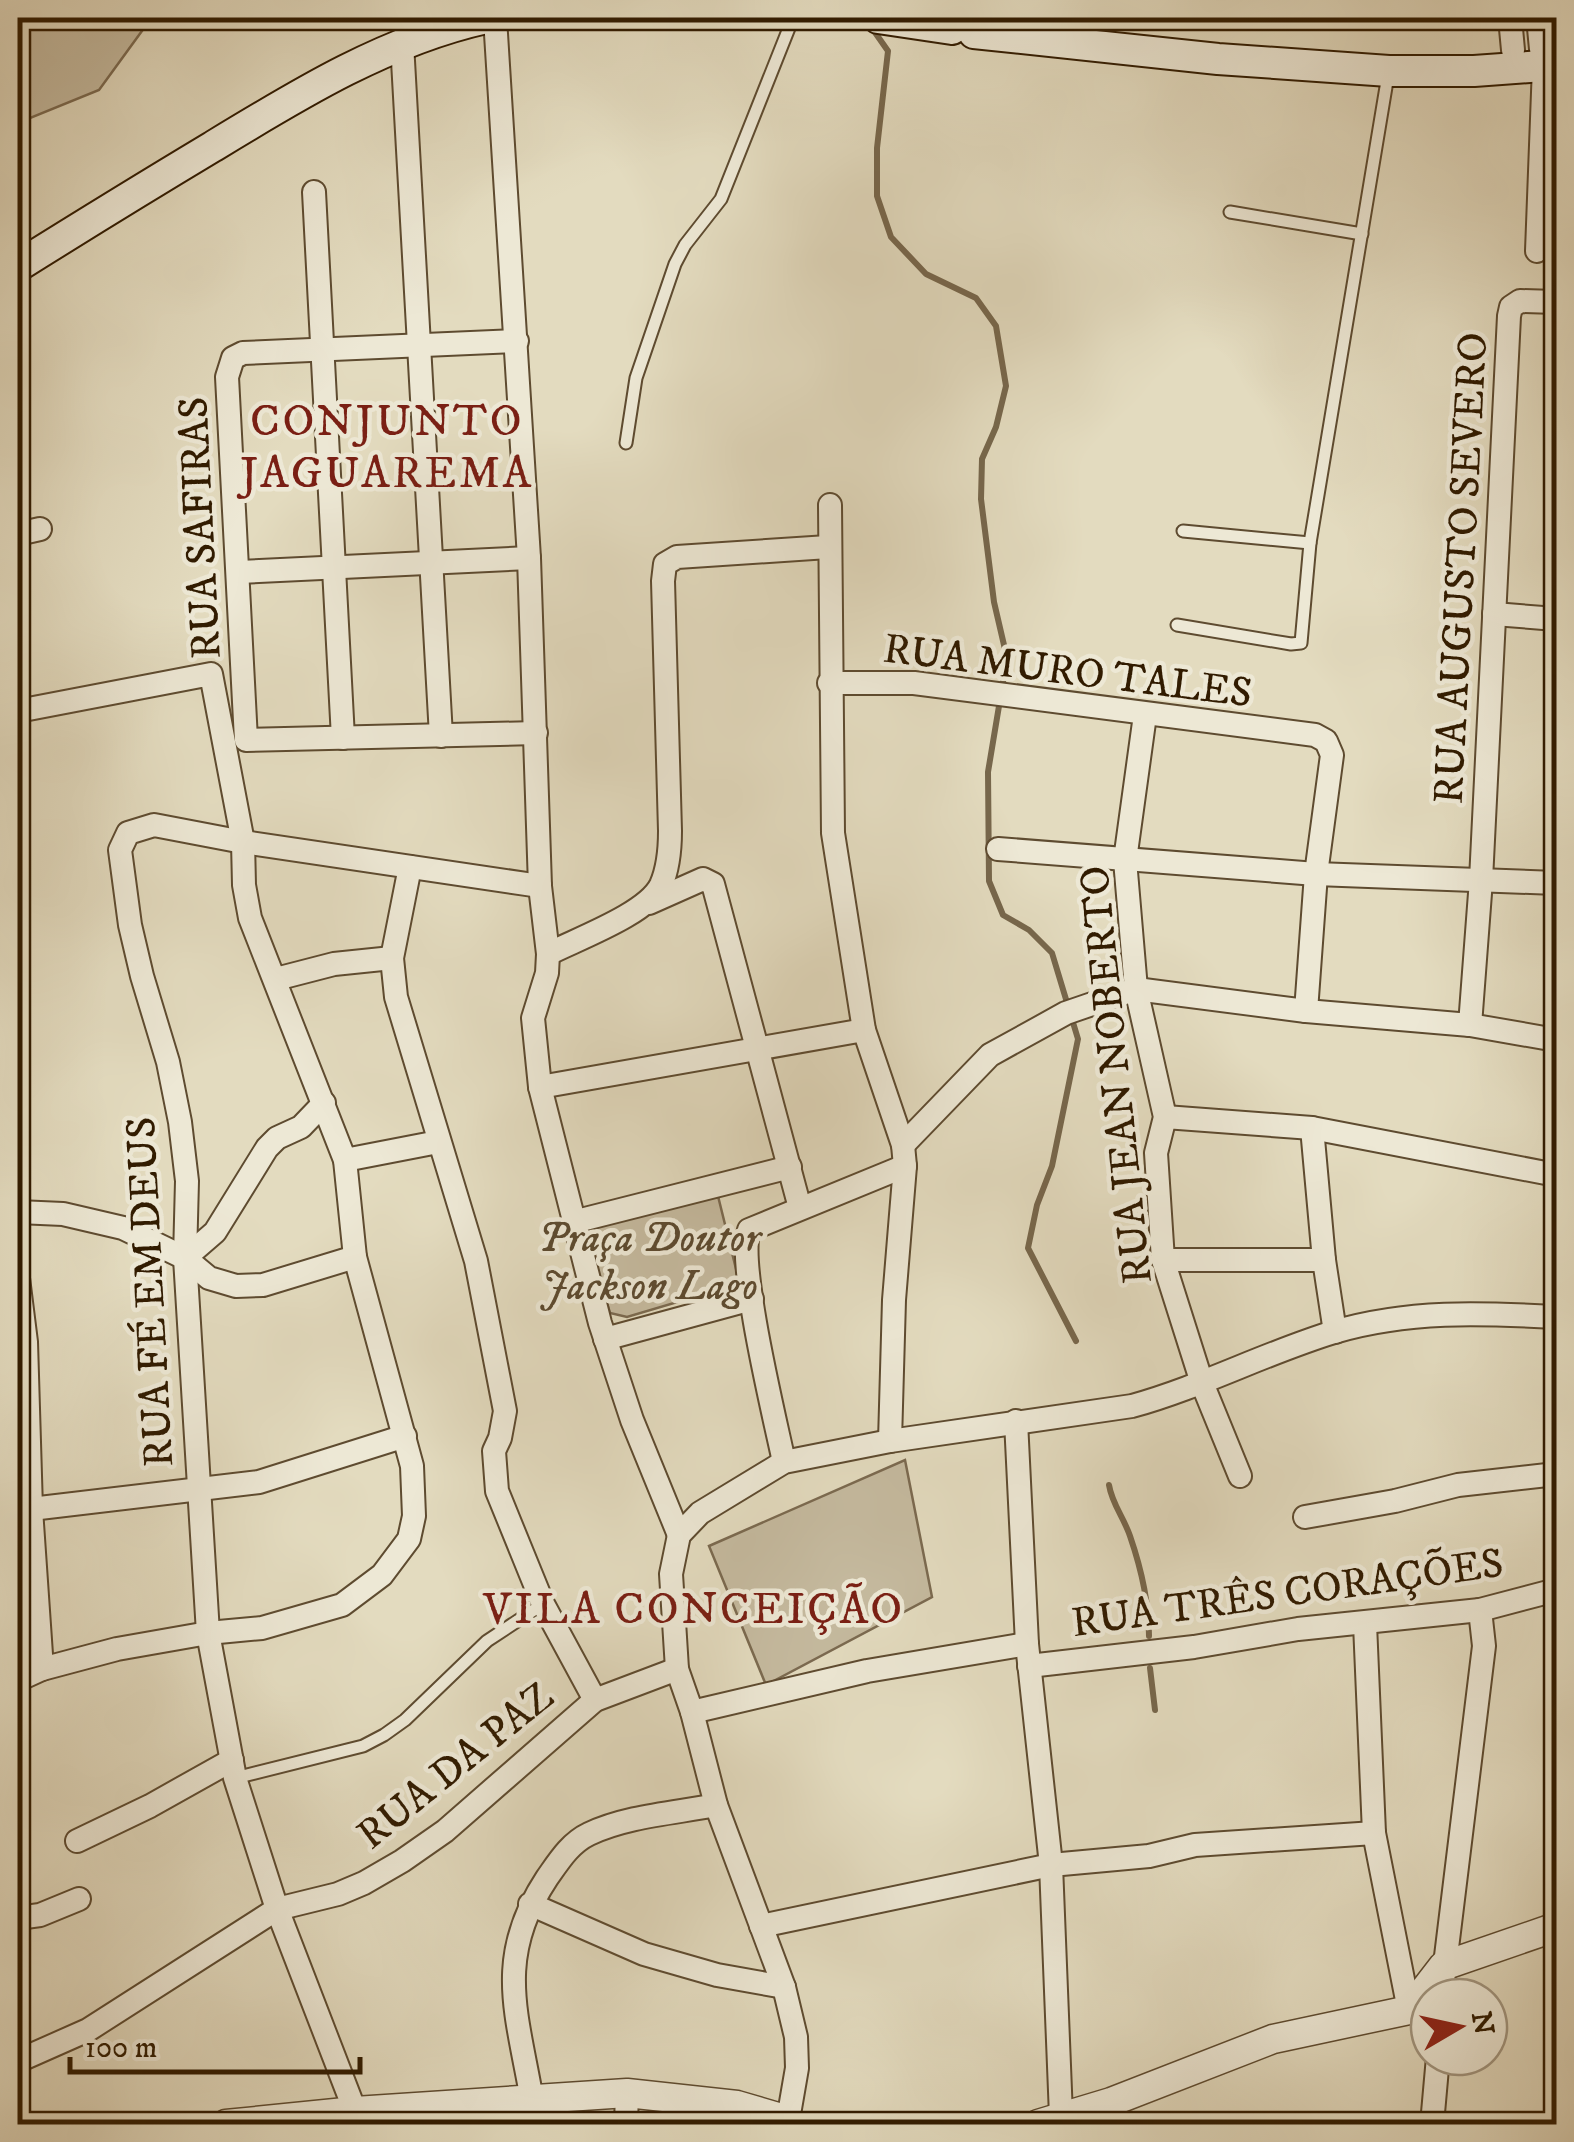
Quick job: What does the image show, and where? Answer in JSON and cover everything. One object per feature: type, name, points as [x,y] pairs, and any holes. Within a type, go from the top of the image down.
[{"type":"main road","points":[[18,266],[409,30],[438,18]]},
{"type":"main road","points":[[18,242],[256,97],[375,34],[486,18]]},
{"type":"main road","points":[[878,18],[964,24],[1218,59],[1389,71],[1542,55]]},
{"type":"main road","points":[[1042,18],[1222,41],[1542,55]]},
{"type":"street","points":[[495,18],[529,558],[540,886],[548,954],[547,972],[533,1018],[540,1087],[605,1339],[632,1420],[680,1535]]},
{"type":"street","points":[[1510,18],[1542,55]]},
{"type":"street","points":[[1537,252],[1542,55],[1538,18]]},
{"type":"street","points":[[409,30],[419,346],[441,736]]},
{"type":"street","points":[[314,192],[343,738],[536,732]]},
{"type":"street","name":"RUA AUGUSTO SEVERO","points":[[1470,1026],[1509,316],[1511,307],[1520,301],[1556,302]]},
{"type":"street","name":"RUA SAFIRAS","points":[[343,738],[246,740],[226,378],[229,365],[244,353],[517,340]]},
{"type":"street","points":[[830,505],[833,833],[864,1030],[904,1155],[890,1440]]},
{"type":"street","points":[[649,903],[660,886],[670,852],[662,581],[666,564],[677,557],[828,547]]},
{"type":"street","points":[[239,572],[529,558]]},
{"type":"street","points":[[1494,614],[1556,618]]},
{"type":"street","points":[[18,711],[211,674],[244,842],[244,885],[250,918],[345,1160],[356,1257],[405,1436],[413,1478],[414,1516],[408,1540],[382,1574],[342,1605],[262,1628],[118,1649],[18,1680]]},
{"type":"street","name":"RUA MURO TALES","points":[[830,684],[914,683],[1299,733],[1326,741],[1332,755],[1316,874]]},
{"type":"street","name":"RUA JEAN NOBERTO","points":[[1145,715],[1126,860],[1136,990],[1165,1117],[1156,1153],[1164,1260],[1202,1383],[1240,1476]]},
{"type":"street","name":"RUA FÉ EM DEUS","points":[[355,2111],[277,1909],[234,1769],[208,1634],[197,1490],[186,1181],[180,1122],[168,1062],[130,925],[120,850],[128,833],[154,824],[244,842],[540,886]]},
{"type":"street","points":[[998,849],[1316,874],[1556,883]]},
{"type":"street","points":[[410,867],[392,958],[396,997],[476,1261],[504,1411],[494,1451],[497,1490],[543,1604],[595,1700]]},
{"type":"street","points":[[1306,1011],[1316,874]]},
{"type":"street","points":[[548,954],[649,903],[702,879],[710,880],[800,1208]]},
{"type":"street","points":[[276,979],[334,964],[392,958]]},
{"type":"street","points":[[784,1462],[752,1299],[745,1248],[748,1230],[904,1155],[990,1055],[1074,1010],[1136,990],[1470,1026],[1556,1040]]},
{"type":"street","points":[[540,1087],[864,1030]]},
{"type":"street","points":[[186,1258],[224,1220],[267,1148],[301,1126],[324,1104]]},
{"type":"street","points":[[1165,1117],[1312,1128],[1556,1175]]},
{"type":"street","points":[[1312,1128],[1335,1332]]},
{"type":"street","points":[[345,1160],[438,1142]]},
{"type":"street","points":[[572,1222],[790,1167]]},
{"type":"street","points":[[18,1212],[98,1220],[123,1228],[186,1258],[209,1278],[249,1287],[356,1257]]},
{"type":"street","points":[[1164,1260],[1324,1260]]},
{"type":"street","points":[[18,1278],[26,1342],[31,1509],[42,1670]]},
{"type":"street","points":[[605,1339],[752,1299]]},
{"type":"street","points":[[226,2124],[355,2111],[626,2094],[737,2105],[790,2122],[796,2037],[784,1987],[716,1804],[677,1669],[672,1574],[680,1535],[700,1513],[784,1462],[890,1440],[1132,1406],[1335,1332],[1431,1313],[1556,1316]]},
{"type":"street","name":"RUA TRÊS CORAÇÕES","points":[[1016,1421],[1028,1655],[1051,1865],[1050,2120],[1111,2102],[1272,2039],[1409,2010]]},
{"type":"street","points":[[31,1509],[258,1482],[405,1436]]},
{"type":"street","points":[[1305,1517],[1458,1485],[1556,1474]]},
{"type":"street","name":"RUA TRÊS CORAÇÕES","points":[[1028,1655],[1194,1647],[1298,1629],[1480,1610],[1556,1590]]},
{"type":"street","points":[[1442,1977],[1484,1646],[1480,1610]]},
{"type":"street","points":[[1365,1624],[1374,1833],[1409,2010]]},
{"type":"street","points":[[692,1712],[867,1671],[1028,1655]]},
{"type":"street","name":"RUA DA PAZ","points":[[18,2061],[88,2030],[277,1909],[338,1894],[402,1861],[445,1830],[595,1700],[677,1669]]},
{"type":"street","points":[[77,1840],[234,1769]]},
{"type":"street","points":[[532,2100],[514,1997],[514,1954],[530,1904],[564,1853],[586,1835],[614,1824],[716,1804]]},
{"type":"street","points":[[762,1926],[1051,1865],[1149,1856],[1195,1845],[1374,1833]]},
{"type":"street","points":[[18,1918],[40,1915],[79,1899]]},
{"type":"street","points":[[530,1904],[644,1954],[717,1975],[784,1987]]},
{"type":"street","points":[[1434,1977],[1442,1966],[1556,1927]]},
{"type":"street","points":[[1432,2124],[1436,2077]]},
{"type":"street","points":[[626,2094],[626,2124]]},
{"type":"lane","points":[[626,443],[636,378],[675,264],[685,244],[721,199],[793,18]]},
{"type":"lane","points":[[1177,625],[1301,643],[1310,543],[1389,71]]},
{"type":"lane","points":[[1230,212],[1362,234]]},
{"type":"lane","points":[[1183,531],[1310,543]]},
{"type":"lane","points":[[234,1769],[363,1746],[384,1735],[405,1720],[487,1641],[543,1604]]},
{"type":"green space","points":[[18,18],[145,18],[147,24],[99,90],[18,123]]},
{"type":"green space","name":"Praça Doutor Jackson Lago","points":[[717,1192],[739,1281],[627,1317],[610,1313],[587,1233],[594,1223]]},
{"type":"green space","points":[[905,1460],[932,1597],[766,1685],[709,1546]]},
{"type":"waterway","points":[[18,37],[37,18]]},
{"type":"waterway","points":[[874,31],[888,51],[877,148],[877,196],[891,237],[926,274],[976,298],[996,326],[1006,386],[996,427],[982,459],[981,499],[994,602],[1007,658],[988,772],[989,881],[1003,915],[1029,930],[1052,953],[1078,1039],[1052,1166],[1037,1205],[1028,1248],[1076,1341]]},
{"type":"waterway","points":[[1109,1485],[1138,1560],[1149,1636]]},
{"type":"waterway","points":[[1150,1668],[1155,1710]]},
{"type":"district","name":"CONJUNTO JAGUAREMA","points":[[387,445]]},
{"type":"district","name":"VILA CONCEIÇÃO","points":[[694,1607]]}]
